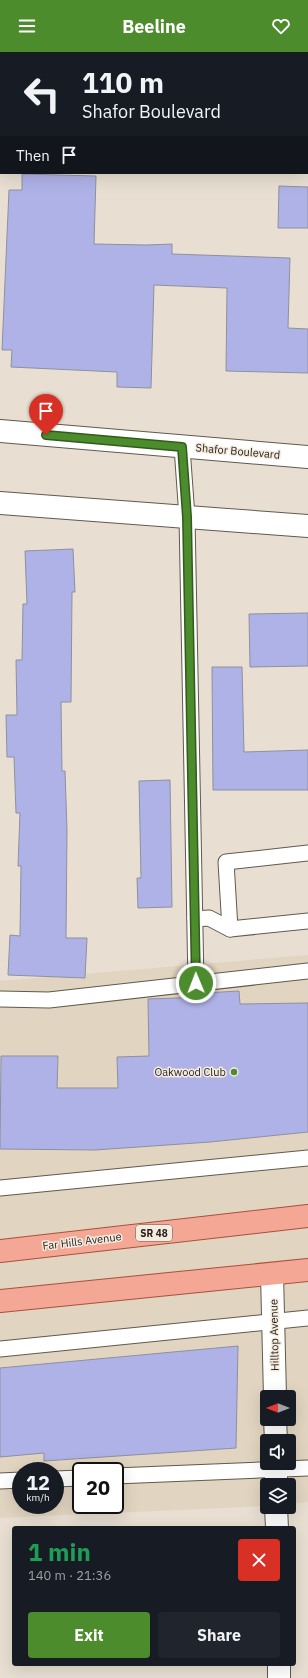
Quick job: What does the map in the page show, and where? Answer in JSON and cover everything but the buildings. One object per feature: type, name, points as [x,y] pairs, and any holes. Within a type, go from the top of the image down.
[{"type":"main road","name":"Far Hills Avenue","points":[[0,1251],[308,1216]]},
{"type":"main road","points":[[0,1301],[308,1270]]},
{"type":"street","name":"Shafor Boulevard","points":[[0,431],[308,457]]},
{"type":"street","points":[[0,503],[308,526]]},
{"type":"street","name":"Hilltop Avenue","points":[[272,1274],[275,1390]]},
{"type":"street","points":[[276,1514],[277,1526]]},
{"type":"street","points":[[279,1666],[279,1678]]},
{"type":"lane","points":[[182,447],[187,517],[196,983]]},
{"type":"lane","points":[[230,929],[226,862],[308,853]]},
{"type":"lane","points":[[195,919],[209,918],[230,929],[308,921]]},
{"type":"lane","points":[[0,999],[49,1000],[308,971]]},
{"type":"lane","points":[[0,1188],[308,1158]]},
{"type":"lane","points":[[0,1349],[308,1318]]},
{"type":"lane","points":[[124,1476],[276,1472],[308,1468]]},
{"type":"lane","points":[[0,1481],[12,1480]]},
{"type":"shaded area","points":[[308,955],[308,1502],[296,1503],[296,1478],[260,1478],[260,1506],[124,1512],[124,1462],[72,1462],[72,1514],[89,1514],[0,1518],[0,981]]},
{"type":"place","name":"Oakwood Club","points":[[234,1072]]},
{"type":"route","points":[[46,435],[182,447],[187,517],[196,983]]}]
